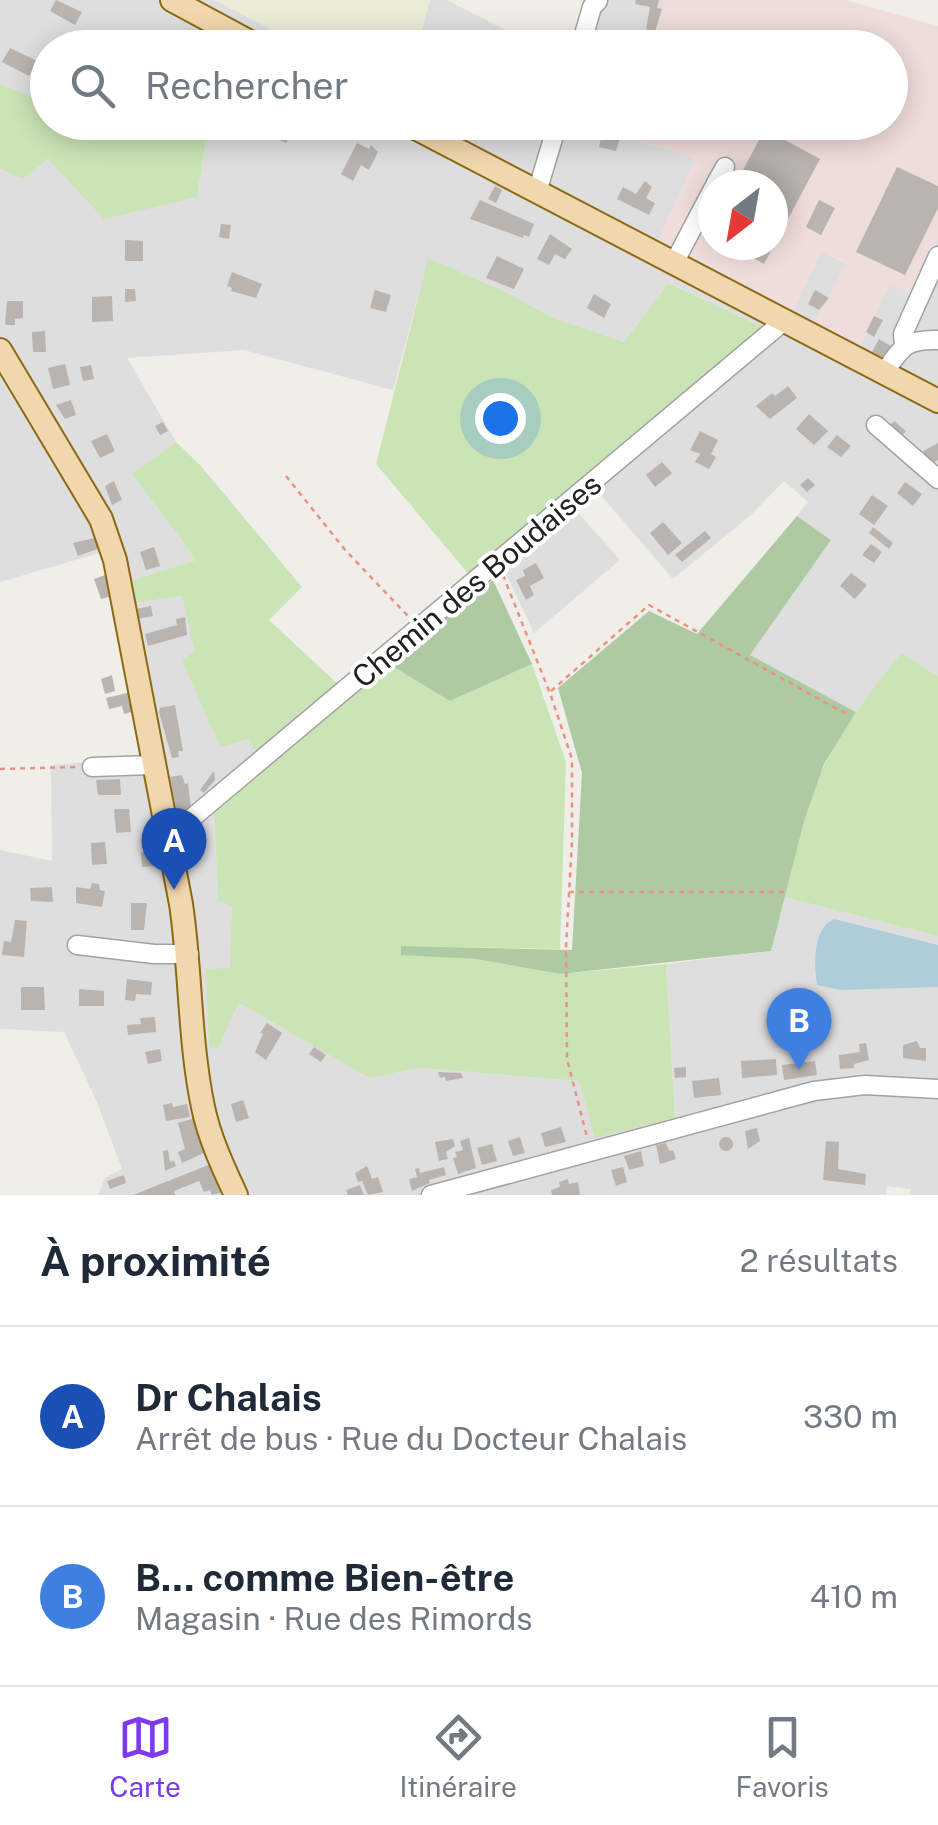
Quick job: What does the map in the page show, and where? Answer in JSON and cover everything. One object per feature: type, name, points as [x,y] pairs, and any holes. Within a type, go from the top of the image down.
[{"type":"main road","points":[[172,0],[228,30]]},
{"type":"main road","points":[[438,140],[938,402]]},
{"type":"main road","points":[[0,350],[100,519],[115,560],[189,954],[203,1111],[236,1195]]},
{"type":"street","points":[[585,30],[592,7],[598,1]]},
{"type":"street","points":[[537,192],[553,140]]},
{"type":"street","points":[[674,264],[698,218]]},
{"type":"street","points":[[904,346],[903,334],[938,256]]},
{"type":"street","name":"Chemin des Boudaises","points":[[168,838],[784,321]]},
{"type":"street","points":[[884,373],[904,346],[916,340],[938,340]]},
{"type":"street","points":[[876,426],[938,479]]},
{"type":"street","points":[[92,767],[154,765]]},
{"type":"street","points":[[77,945],[189,954]]},
{"type":"street","points":[[431,1195],[496,1187],[591,1153],[814,1091],[865,1086],[938,1090]]},
{"type":"path","points":[[286,476],[346,552],[419,628]]},
{"type":"path","points":[[500,560],[504,580],[550,692],[572,760],[566,947],[568,1059],[591,1153]]},
{"type":"path","points":[[550,692],[649,605],[848,714]]},
{"type":"path","points":[[0,769],[92,767]]},
{"type":"path","points":[[569,892],[786,892]]},
{"type":"shaded area","points":[[0,0],[215,0],[273,30],[188,27],[30,30],[30,96],[0,84]]},
{"type":"shaded area","points":[[430,0],[447,0],[505,30],[421,30]]},
{"type":"shaded area","points":[[588,0],[664,0],[656,30],[579,30]]},
{"type":"shaded area","points":[[664,0],[845,0],[938,26],[938,238],[913,294],[890,284],[861,346],[815,322],[846,263],[822,251],[792,313],[658,240],[696,158],[635,140],[908,140],[908,30],[656,30]]},
{"type":"shaded area","points":[[206,140],[635,140],[696,158],[658,241],[791,312],[822,251],[847,264],[815,322],[890,283],[913,294],[938,238],[938,676],[901,653],[856,712],[750,655],[831,540],[797,516],[808,502],[784,481],[752,514],[673,579],[597,491],[575,509],[620,560],[534,633],[496,553],[761,327],[669,283],[624,342],[553,318],[510,294],[428,259],[393,390],[244,350],[127,358],[176,442],[132,474],[196,560],[132,581],[137,603],[182,596],[220,746],[247,740],[269,765],[214,812],[218,901],[233,906],[230,969],[207,969],[218,1047],[239,1003],[369,1078],[421,1068],[579,1081],[675,1118],[666,964],[770,951],[784,897],[938,936],[938,1195],[910,1195],[910,1189],[887,1186],[886,1195],[98,1195],[105,1178],[122,1169],[97,1102],[64,1032],[0,1029],[0,850],[52,861],[51,765],[141,758],[103,552],[0,582],[0,169],[22,179],[48,158],[197,197]]},
{"type":"green space","points":[[215,0],[430,0],[421,30],[272,30]]},
{"type":"green space","points":[[0,84],[30,96],[30,140],[206,140],[197,197],[104,219],[48,159],[22,179],[0,169]]},
{"type":"green space","points":[[428,258],[510,294],[553,318],[624,342],[668,283],[762,327],[471,577],[376,464]]},
{"type":"green space","points":[[176,442],[200,465],[302,587],[269,620],[341,687],[260,755],[247,740],[220,747],[182,660],[195,651],[182,596],[136,603],[131,581],[196,560],[132,474]]},
{"type":"green space","points":[[797,516],[831,540],[750,655],[856,712],[824,764],[804,821],[771,951],[560,974],[476,959],[401,955],[401,946],[572,950],[582,773],[558,688],[649,611],[697,634]]},
{"type":"green space","points":[[493,580],[532,664],[450,701],[387,663]]},
{"type":"green space","points":[[901,653],[938,676],[938,936],[784,897],[807,811],[826,762],[851,719]]},
{"type":"green space","points":[[387,663],[450,701],[532,664],[566,762],[560,949],[401,946],[401,954],[476,959],[560,974],[666,964],[675,1118],[595,1138],[579,1081],[421,1068],[369,1078],[239,1003],[218,1048],[209,1047],[206,969],[230,968],[232,906],[218,901],[214,811]]},
{"type":"water","points":[[834,919],[938,945],[938,987],[841,990],[817,985],[818,939]]},
{"type":"building","points":[[56,0],[82,12],[75,25],[50,11]]},
{"type":"building","points":[[636,0],[659,0],[657,8],[662,9],[656,30],[646,29],[650,7],[635,4]]},
{"type":"building","points":[[10,48],[30,58],[30,74],[29,76],[2,62]]},
{"type":"building","points":[[601,140],[619,140],[616,151],[599,147]]},
{"type":"building","points":[[759,140],[785,140],[820,159],[788,219],[788,170],[743,170]]},
{"type":"building","points":[[357,143],[369,149],[371,145],[378,152],[369,170],[361,165],[353,181],[341,174]]},
{"type":"building","points":[[897,167],[938,186],[938,208],[905,275],[856,252]]},
{"type":"building","points":[[645,181],[652,187],[646,198],[655,203],[649,215],[617,199],[623,187],[636,194]]},
{"type":"building","points":[[495,186],[502,190],[496,203],[488,199]]},
{"type":"building","points":[[480,200],[534,224],[529,237],[470,219]]},
{"type":"building","points":[[819,200],[835,208],[821,235],[806,227]]},
{"type":"building","points":[[221,224],[231,225],[229,239],[219,237]]},
{"type":"building","points":[[550,234],[572,249],[565,259],[555,254],[549,265],[537,259]]},
{"type":"building","points":[[125,240],[143,241],[143,261],[125,261]]},
{"type":"building","points":[[497,256],[524,269],[514,289],[486,278]]},
{"type":"building","points":[[232,272],[262,284],[256,298],[231,291],[227,286]]},
{"type":"building","points":[[125,289],[135,289],[136,301],[125,302]]},
{"type":"building","points":[[375,290],[391,295],[386,312],[370,308]]},
{"type":"building","points":[[815,290],[829,298],[819,310],[808,304]]},
{"type":"building","points":[[594,294],[611,304],[604,318],[587,308]]},
{"type":"building","points":[[112,296],[113,321],[92,322],[92,297]]},
{"type":"building","points":[[7,301],[23,301],[23,318],[15,319],[15,325],[5,325]]},
{"type":"building","points":[[874,316],[883,320],[874,337],[866,332]]},
{"type":"building","points":[[45,331],[46,352],[33,352],[32,332]]},
{"type":"building","points":[[879,339],[891,346],[884,358],[872,352]]},
{"type":"building","points":[[65,364],[70,385],[53,389],[48,368]]},
{"type":"building","points":[[91,365],[94,379],[83,381],[80,367]]},
{"type":"building","points":[[788,386],[797,398],[770,419],[756,406],[772,393],[775,396]]},
{"type":"building","points":[[71,400],[76,415],[65,419],[56,405]]},
{"type":"building","points":[[809,414],[828,431],[814,445],[796,429]]},
{"type":"building","points":[[894,421],[906,431],[900,438],[888,427]]},
{"type":"building","points":[[163,422],[168,431],[160,435],[155,426]]},
{"type":"building","points":[[700,431],[718,440],[711,454],[716,457],[709,469],[695,462],[700,454],[690,450]]},
{"type":"building","points":[[107,434],[115,451],[100,458],[91,441]]},
{"type":"building","points":[[837,435],[851,446],[841,457],[827,447]]},
{"type":"building","points":[[938,443],[938,460],[931,464],[923,451]]},
{"type":"building","points":[[662,462],[672,473],[655,487],[646,475]]},
{"type":"building","points":[[808,478],[815,485],[807,492],[800,485]]},
{"type":"building","points":[[114,481],[122,500],[112,505],[105,486]]},
{"type":"building","points":[[905,482],[922,494],[913,506],[897,493]]},
{"type":"building","points":[[872,495],[888,506],[874,525],[859,514]]},
{"type":"building","points":[[663,522],[682,543],[668,555],[650,533]]},
{"type":"building","points":[[873,527],[893,543],[889,549],[869,533]]},
{"type":"building","points":[[705,531],[711,538],[682,562],[675,555]]},
{"type":"building","points":[[99,537],[103,547],[78,556],[73,543]]},
{"type":"building","points":[[871,544],[882,552],[874,563],[862,555]]},
{"type":"building","points":[[154,547],[160,566],[146,570],[140,552]]},
{"type":"building","points":[[536,563],[544,578],[530,586],[534,595],[526,600],[516,580],[525,576],[523,570]]},
{"type":"building","points":[[851,573],[867,585],[855,599],[840,586]]},
{"type":"building","points":[[105,575],[112,596],[101,599],[94,579]]},
{"type":"building","points":[[151,606],[153,616],[137,619],[136,609]]},
{"type":"building","points":[[185,617],[187,635],[148,646],[145,634],[177,625],[176,619]]},
{"type":"building","points":[[112,675],[115,691],[105,694],[101,679]]},
{"type":"building","points":[[131,692],[135,711],[124,714],[122,706],[109,709],[106,698]]},
{"type":"building","points":[[175,705],[183,751],[172,758],[159,712],[160,708]]},
{"type":"building","points":[[214,771],[215,780],[204,793],[200,790]]},
{"type":"building","points":[[182,775],[188,783],[191,809],[177,812],[170,777]]},
{"type":"building","points":[[120,779],[121,795],[98,795],[96,780]]},
{"type":"building","points":[[114,809],[129,809],[131,832],[116,833]]},
{"type":"building","points":[[105,842],[107,864],[92,865],[91,843]]},
{"type":"building","points":[[154,851],[154,866],[142,867],[141,852]]},
{"type":"building","points":[[92,883],[105,891],[102,907],[76,903],[76,887],[90,889]]},
{"type":"building","points":[[52,887],[53,902],[31,901],[30,888]]},
{"type":"building","points":[[131,903],[147,903],[144,930],[131,930]]},
{"type":"building","points":[[15,920],[27,921],[24,957],[2,955],[4,941],[11,942]]},
{"type":"building","points":[[127,979],[152,982],[151,995],[136,994],[135,1001],[125,1000]]},
{"type":"building","points":[[21,987],[44,987],[45,1010],[21,1010]]},
{"type":"building","points":[[79,989],[104,991],[104,1006],[79,1006]]},
{"type":"building","points":[[155,1017],[156,1032],[128,1035],[127,1025],[141,1024],[140,1018]]},
{"type":"building","points":[[267,1023],[282,1033],[266,1060],[255,1052]]},
{"type":"building","points":[[917,1041],[920,1048],[926,1048],[926,1061],[903,1058],[903,1045]]},
{"type":"building","points":[[866,1043],[869,1060],[854,1064],[854,1068],[840,1069],[839,1055],[860,1052],[859,1044]]},
{"type":"building","points":[[314,1047],[326,1055],[321,1062],[309,1054]]},
{"type":"building","points":[[160,1049],[162,1061],[148,1064],[145,1052]]},
{"type":"building","points":[[776,1059],[777,1075],[742,1078],[741,1061]]},
{"type":"building","points":[[815,1061],[817,1075],[784,1080],[782,1065]]},
{"type":"building","points":[[686,1067],[686,1077],[675,1078],[674,1068]]},
{"type":"building","points":[[438,1072],[461,1073],[463,1078],[446,1081]]},
{"type":"building","points":[[719,1078],[721,1095],[694,1098],[692,1081]]},
{"type":"building","points":[[243,1100],[249,1118],[236,1122],[231,1104]]},
{"type":"building","points":[[172,1103],[173,1107],[187,1104],[190,1117],[166,1121],[163,1105]]},
{"type":"building","points":[[195,1118],[206,1152],[182,1163],[178,1152],[185,1149],[178,1123]]},
{"type":"building","points":[[561,1127],[566,1142],[545,1147],[541,1133]]},
{"type":"building","points":[[757,1128],[760,1141],[748,1149],[745,1131]]},
{"type":"building","points":[[520,1137],[525,1153],[513,1156],[508,1141]]},
{"type":"building","points":[[726,1137],[733,1144],[726,1151],[719,1144]]},
{"type":"building","points":[[469,1138],[476,1168],[458,1174],[453,1158],[457,1157],[455,1152],[463,1150],[460,1141]]},
{"type":"building","points":[[453,1139],[455,1146],[446,1152],[448,1159],[439,1161],[435,1142]]},
{"type":"building","points":[[826,1141],[839,1142],[838,1169],[866,1174],[865,1185],[823,1180]]},
{"type":"building","points":[[666,1143],[676,1159],[660,1164],[656,1145]]},
{"type":"building","points":[[492,1144],[497,1161],[482,1165],[477,1148]]},
{"type":"building","points":[[168,1150],[170,1162],[174,1161],[176,1166],[165,1171],[163,1151]]},
{"type":"building","points":[[641,1151],[644,1166],[629,1170],[624,1156]]},
{"type":"building","points":[[211,1164],[224,1192],[204,1192],[199,1181],[174,1191],[175,1195],[133,1195]]},
{"type":"building","points":[[367,1166],[372,1179],[378,1177],[383,1192],[368,1195],[362,1181],[358,1182],[355,1173]]},
{"type":"building","points":[[444,1167],[446,1175],[412,1191],[409,1179],[417,1177],[415,1169],[419,1168],[420,1173]]},
{"type":"building","points":[[623,1167],[627,1182],[616,1186],[611,1170]]},
{"type":"building","points":[[124,1175],[126,1183],[110,1189],[107,1181]]},
{"type":"building","points":[[568,1179],[569,1184],[578,1182],[580,1195],[552,1195],[551,1190],[560,1187],[559,1182]]},
{"type":"building","points":[[360,1185],[364,1195],[348,1195],[346,1190]]},
{"type":"place","name":"Dr Chalais","points":[[174,890]]},
{"type":"place","name":"B... comme Bien-être","points":[[799,1070]]}]
